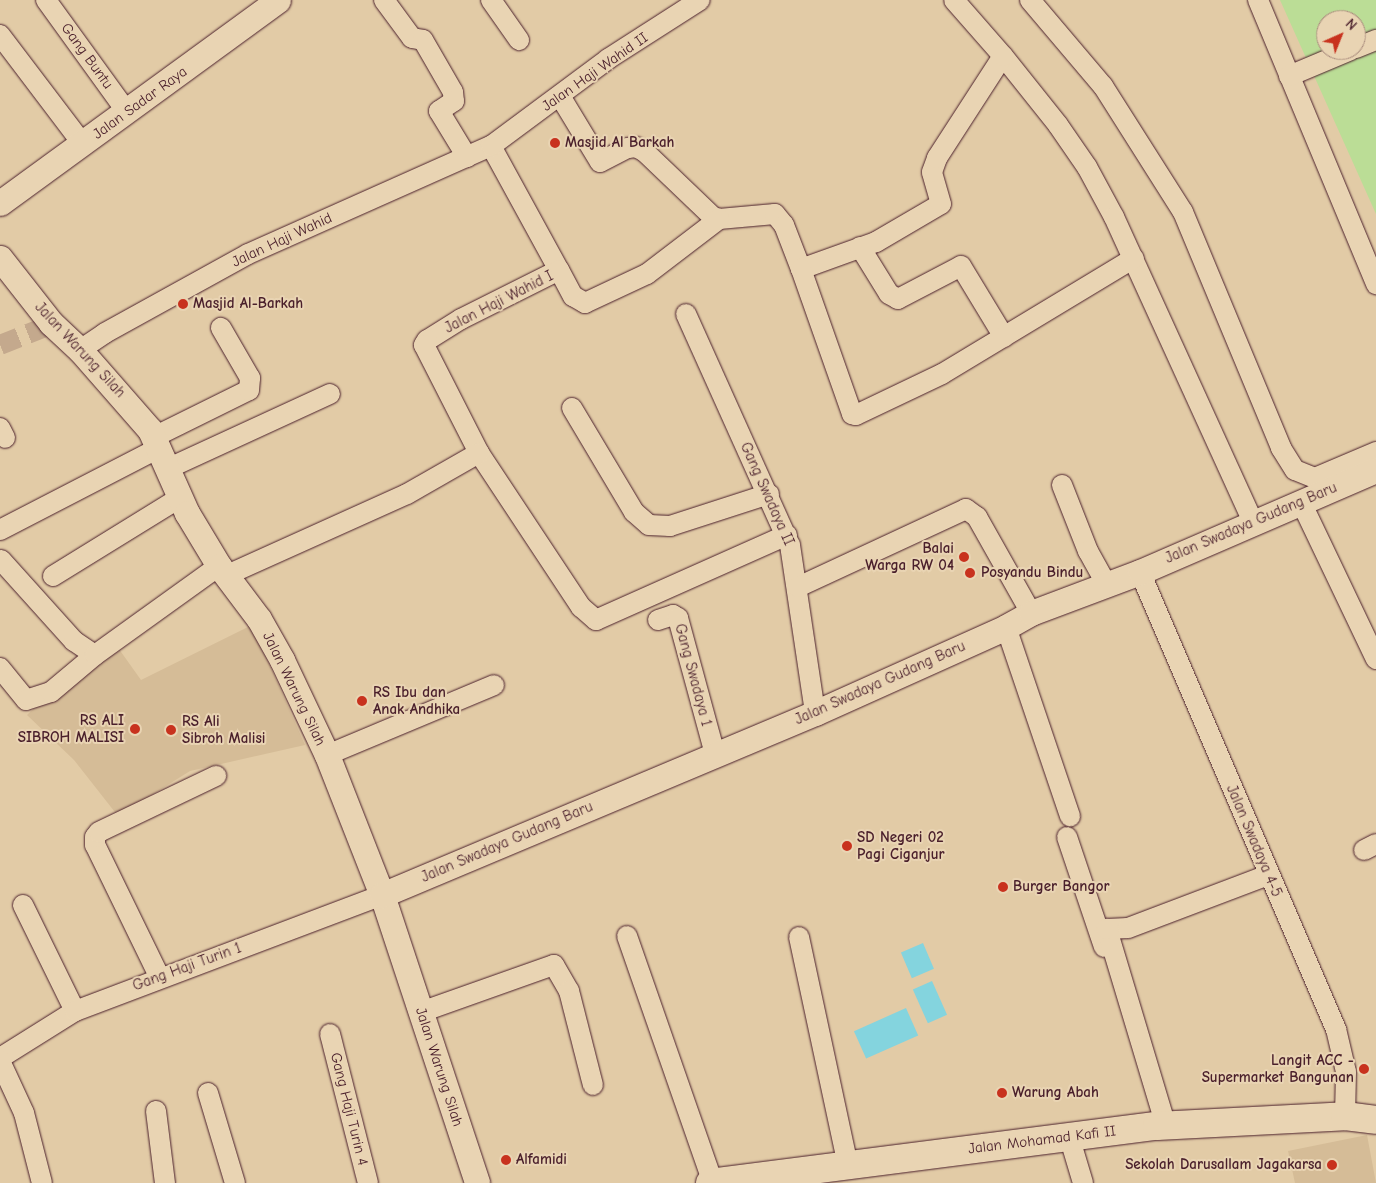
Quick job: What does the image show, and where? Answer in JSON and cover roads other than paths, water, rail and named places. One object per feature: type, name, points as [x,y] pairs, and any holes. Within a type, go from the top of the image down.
[{"type":"main road","name":"Jalan Mohamad Kafi II","points":[[712,1183],[741,1181],[848,1165],[1071,1142],[1162,1126],[1345,1116],[1376,1120]]},
{"type":"street","name":"Gang Buntu","points":[[46,0],[127,112]]},
{"type":"street","name":"Jalan Sadar Raya","points":[[0,203],[278,0]]},
{"type":"street","points":[[384,0],[412,38],[424,40],[453,92],[454,101],[439,110],[467,157]]},
{"type":"street","points":[[491,0],[519,40]]},
{"type":"street","name":"Jalan Haji Wahid II","points":[[491,146],[608,59],[700,0]]},
{"type":"street","points":[[954,0],[1037,94],[1087,167],[1134,258],[1253,522]]},
{"type":"street","points":[[1030,0],[1103,86],[1183,212],[1281,448],[1295,470],[1315,478],[1376,452]]},
{"type":"street","points":[[1258,0],[1290,76],[1368,243],[1376,284]]},
{"type":"street","points":[[0,35],[76,135]]},
{"type":"street","points":[[801,268],[885,237],[940,204],[932,172],[937,158],[1004,56]]},
{"type":"street","points":[[1290,76],[1328,60]]},
{"type":"street","points":[[560,96],[600,162],[628,148],[636,147],[646,152],[707,213],[719,219],[778,216],[801,268],[853,415],[942,374],[1134,258]]},
{"type":"street","name":"Jalan Haji Wahid","points":[[80,350],[105,332],[248,254],[491,146]]},
{"type":"street","name":"Jalan Haji Wahid I","points":[[479,453],[425,348],[424,342],[559,270],[491,146]]},
{"type":"street","points":[[559,270],[573,296],[585,303],[647,274],[719,219]]},
{"type":"street","points":[[860,247],[889,294],[898,299],[961,266],[1004,337]]},
{"type":"street","name":"Jalan Warung Silah","points":[[0,258],[48,325],[80,350],[134,408],[161,451],[181,497],[223,570],[259,619],[327,755],[382,895],[476,1183]]},
{"type":"street","name":"Gang Swadaya II","points":[[686,314],[787,536],[798,587],[814,713]]},
{"type":"street","points":[[161,451],[249,390],[250,378],[220,328]]},
{"type":"street","points":[[0,530],[161,451],[330,394]]},
{"type":"street","points":[[572,408],[634,512],[649,525],[670,526],[769,494]]},
{"type":"street","points":[[0,668],[26,700],[51,692],[95,655],[223,570],[407,494],[479,453],[581,607],[596,620],[787,536]]},
{"type":"street","name":"Jalan Swadaya Gudang Baru","points":[[382,895],[814,713],[1006,627],[1030,613],[1140,572],[1376,470]]},
{"type":"street","points":[[1062,485],[1088,551],[1106,584]]},
{"type":"street","points":[[53,576],[181,497]]},
{"type":"street","points":[[1301,502],[1376,659]]},
{"type":"street","points":[[798,587],[966,509],[977,516],[1030,613]]},
{"type":"street","points":[[1,560],[74,641],[95,655]]},
{"type":"street","name":"Jalan Swadaya 4-5","points":[[1140,572],[1268,875],[1336,1028],[1346,1072],[1345,1116]]},
{"type":"street","name":"Gang Swadaya 1","points":[[658,620],[673,615],[678,618],[715,754]]},
{"type":"street","points":[[1006,627],[1070,816]]},
{"type":"street","points":[[327,755],[494,685]]},
{"type":"street","points":[[160,978],[95,846],[95,836],[99,832],[216,776]]},
{"type":"street","points":[[1067,837],[1162,1126]]},
{"type":"street","points":[[1162,1126],[1107,929],[1128,928],[1268,875]]},
{"type":"street","name":"Gang Haji Turin 1","points":[[0,1059],[75,1010],[382,895]]},
{"type":"street","points":[[23,905],[75,1010]]},
{"type":"street","points":[[627,936],[712,1183]]},
{"type":"street","points":[[799,937],[848,1165]]},
{"type":"street","points":[[421,1012],[554,965],[569,991],[593,1085]]},
{"type":"street","name":"Gang Haji Turin 4","points":[[330,1034],[368,1183]]},
{"type":"street","points":[[0,1059],[24,1113],[42,1183]]},
{"type":"street","points":[[208,1093],[235,1183]]},
{"type":"street","points":[[156,1111],[165,1183]]},
{"type":"street","points":[[1071,1142],[1081,1177]]},
{"type":"water","points":[[923,943],[934,969],[912,978],[901,952]]},
{"type":"water","points":[[932,981],[947,1015],[928,1023],[913,990]]},
{"type":"water","points":[[906,1008],[918,1035],[866,1059],[854,1031]]},
{"type":"tunnel","points":[[0,345],[45,327]]},
{"type":"place","name":"Masjid Al Barkah","points":[[555,143]]},
{"type":"place","name":"Masjid Al-Barkah","points":[[183,304]]},
{"type":"place","name":"Balai Warga RW 04","points":[[964,557]]},
{"type":"place","name":"Posyandu Bindu","points":[[970,573]]},
{"type":"place","name":"RS Ibu dan Anak Andhika","points":[[362,701]]},
{"type":"place","name":"RS ALI SIBROH MALISI","points":[[135,729]]},
{"type":"place","name":"RS Ali Sibroh Malisi","points":[[171,730]]},
{"type":"place","name":"SD Negeri 02 Pagi Ciganjur","points":[[847,846]]},
{"type":"place","name":"Burger Bangor","points":[[1003,887]]},
{"type":"place","name":"Langit ACC - Supermarket Bangunan","points":[[1364,1069]]},
{"type":"place","name":"Warung Abah","points":[[1002,1093]]},
{"type":"place","name":"Alfamidi","points":[[506,1160]]},
{"type":"place","name":"Sekolah Darusallam Jagakarsa","points":[[1332,1165]]}]
